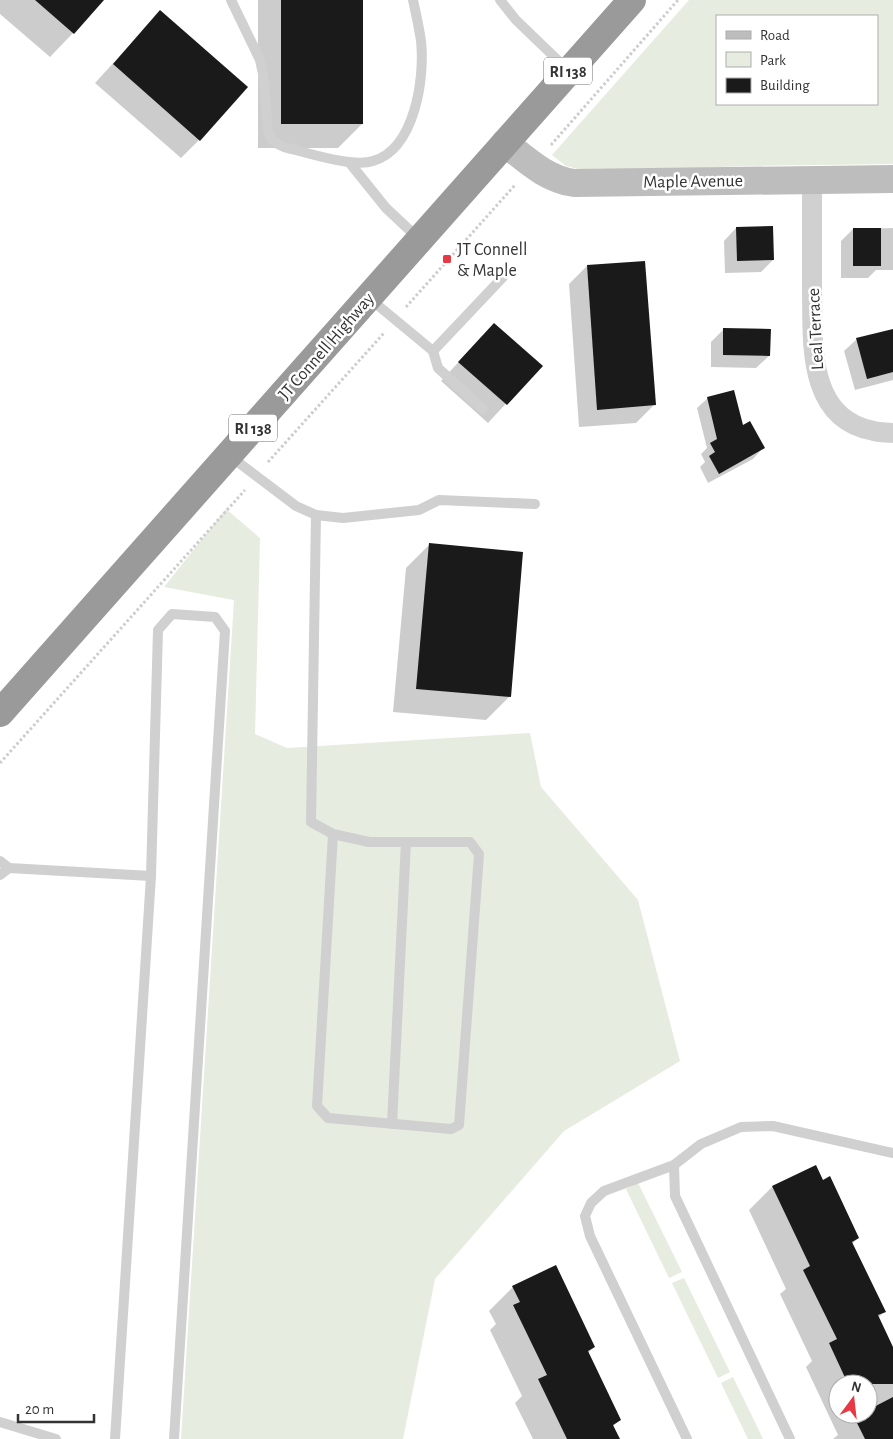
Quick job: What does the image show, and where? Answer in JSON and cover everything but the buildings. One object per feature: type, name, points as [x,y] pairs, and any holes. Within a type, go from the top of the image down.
[{"type":"highway","name":"JT Connell Highway","points":[[0,713],[632,0]]},
{"type":"street","name":"Maple Avenue","points":[[505,143],[548,176],[560,181],[574,183],[893,179]]},
{"type":"street","name":"Leal Terrace","points":[[812,179],[813,353],[821,389],[837,412],[854,425],[874,431],[893,433]]},
{"type":"lane","points":[[231,0],[260,60],[270,138],[276,144],[284,147],[349,162],[372,162],[382,158],[399,142],[412,117],[419,90],[422,60],[419,26],[413,0]]},
{"type":"lane","points":[[500,0],[516,20],[569,71]]},
{"type":"lane","points":[[349,162],[386,208],[420,240]]},
{"type":"lane","points":[[433,351],[503,277]]},
{"type":"lane","points":[[368,298],[433,351],[438,368],[484,409]]},
{"type":"lane","points":[[229,456],[296,506],[316,515],[343,518],[419,510],[439,500],[535,504]]},
{"type":"lane","points":[[316,515],[311,822],[333,834],[369,842],[470,842],[479,854],[459,1125],[451,1129],[328,1118],[317,1106],[333,834]]},
{"type":"lane","points":[[116,1439],[151,876],[158,630],[172,614],[215,617],[226,631],[174,1439]]},
{"type":"lane","points":[[392,1124],[406,842]]},
{"type":"lane","points":[[0,861],[9,868],[151,876]]},
{"type":"lane","points":[[0,875],[9,868]]},
{"type":"lane","points":[[687,1439],[590,1236],[585,1216],[591,1203],[604,1191],[674,1165],[701,1144],[741,1126],[773,1126],[893,1153]]},
{"type":"lane","points":[[674,1165],[675,1196],[790,1439]]},
{"type":"lane","points":[[0,1422],[56,1439]]},
{"type":"path","points":[[556,139],[678,0]]},
{"type":"green space","points":[[689,0],[893,0],[893,164],[742,166],[594,173],[566,166],[552,155]]},
{"type":"green space","points":[[226,509],[260,538],[255,734],[287,748],[530,733],[541,787],[638,900],[680,1061],[564,1131],[435,1279],[403,1439],[181,1439],[234,600],[164,587]]},
{"type":"green space","points":[[638,1183],[682,1272],[669,1278],[626,1189]]},
{"type":"green space","points":[[684,1278],[730,1372],[718,1378],[672,1283]]},
{"type":"green space","points":[[733,1377],[763,1439],[748,1439],[721,1383]]},
{"type":"place","name":"JT Connell & Maple","points":[[447,259]]}]
